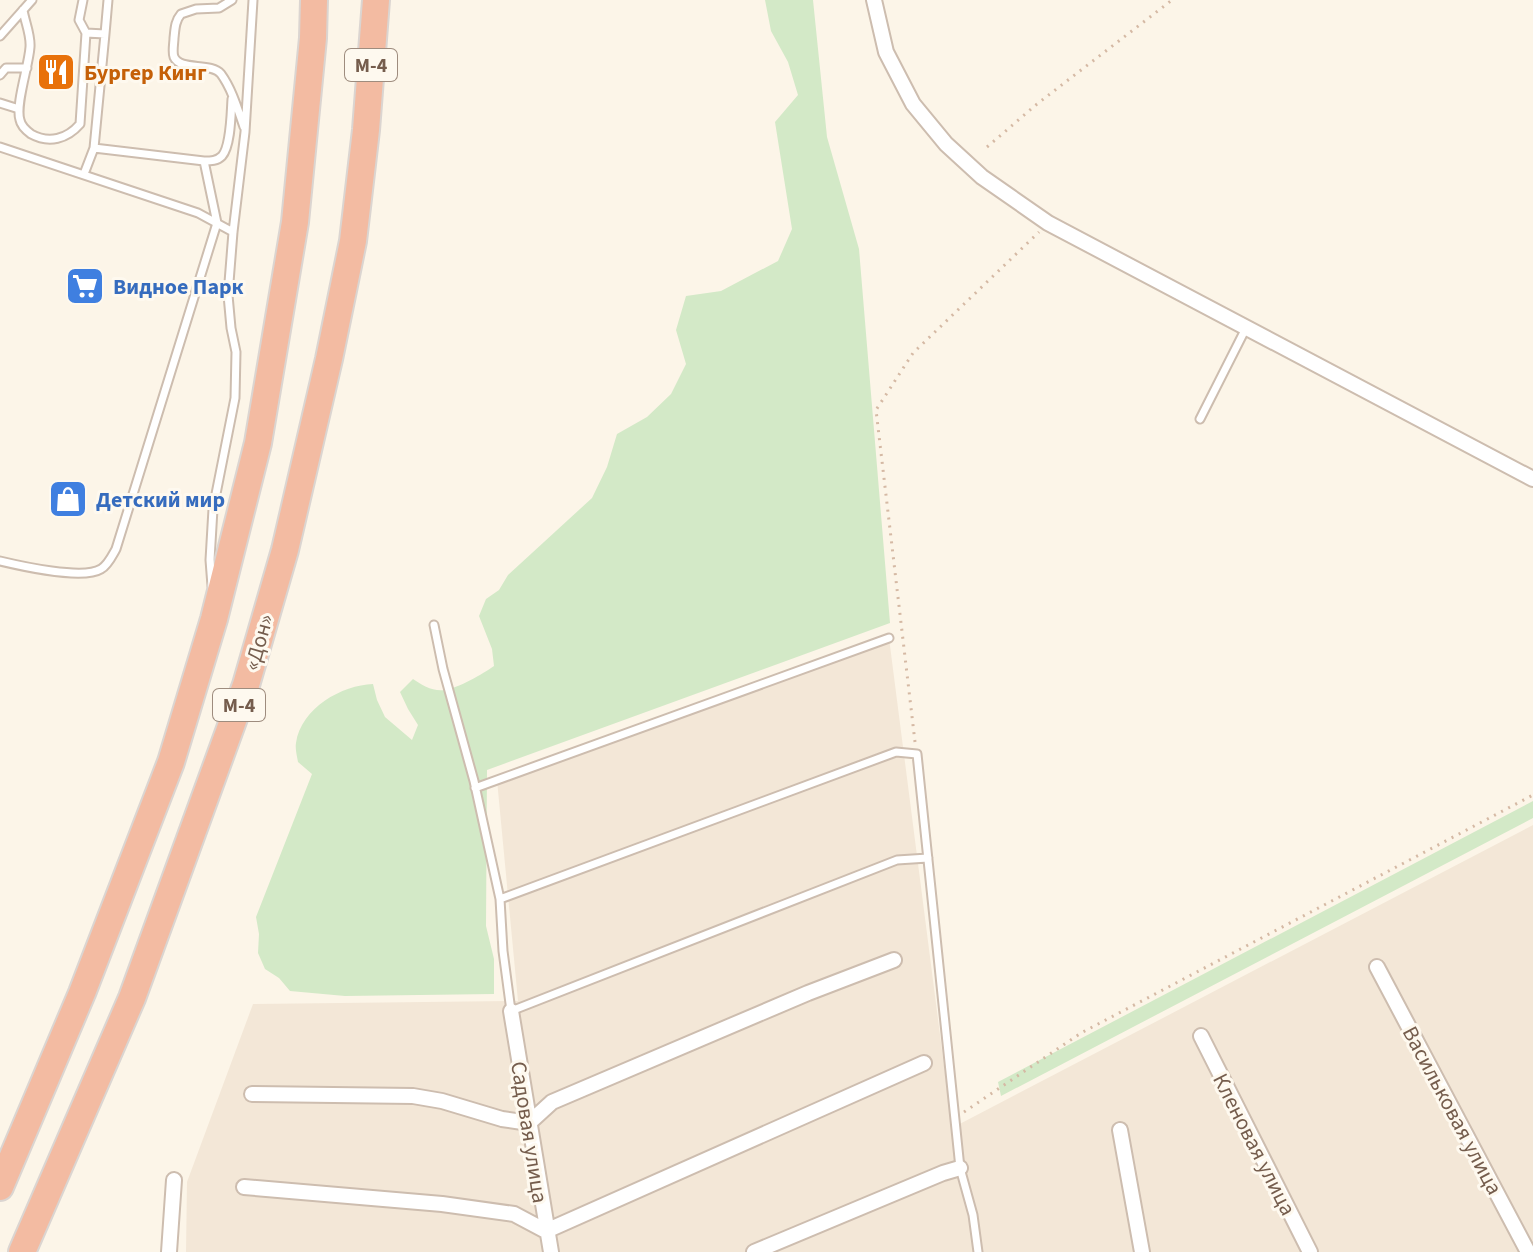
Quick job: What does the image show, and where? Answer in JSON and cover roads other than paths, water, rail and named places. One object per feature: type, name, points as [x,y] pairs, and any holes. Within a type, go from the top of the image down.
[{"type":"highway","name":"М-4","points":[[0,1187],[82,993],[171,762],[214,619],[258,443],[295,222],[314,0]]},
{"type":"highway","name":"«Дон»","points":[[22,1252],[132,998],[246,685],[276,580],[329,359],[353,241],[376,0]]},
{"type":"street","points":[[874,0],[886,52],[913,104],[946,144],[982,177],[1048,223],[1533,479]]},
{"type":"street","points":[[252,1094],[413,1096],[529,1123],[552,1102],[808,993],[894,960]]},
{"type":"street","name":"Васильковая улица","points":[[1377,967],[1528,1252]]},
{"type":"street","name":"Садовая улица","points":[[511,1011],[551,1252]]},
{"type":"street","name":"Кленовая улица","points":[[1201,1036],[1310,1252]]},
{"type":"street","points":[[244,1187],[442,1204],[514,1214],[546,1231],[924,1063]]},
{"type":"street","points":[[1120,1130],[1142,1252]]},
{"type":"street","points":[[754,1252],[960,1168]]},
{"type":"street","points":[[169,1252],[174,1180]]},
{"type":"lane","points":[[0,36],[32,0]]},
{"type":"lane","points":[[23,10],[31,42],[19,109],[20,121],[27,131],[45,141],[59,139],[72,133],[80,124],[86,33],[79,20],[83,0]]},
{"type":"lane","points":[[84,174],[94,148],[108,0]]},
{"type":"lane","points":[[232,0],[219,8],[186,11],[177,17],[173,55],[178,62],[220,72],[245,132]]},
{"type":"lane","points":[[214,619],[210,560],[213,509],[235,398],[236,352],[228,295],[245,132],[253,0]]},
{"type":"lane","points":[[86,33],[105,34]]},
{"type":"lane","points":[[0,75],[6,68],[27,68]]},
{"type":"lane","points":[[94,148],[204,161],[220,158],[227,148],[232,96]]},
{"type":"lane","points":[[0,103],[19,109]]},
{"type":"lane","points":[[0,147],[198,213],[233,232]]},
{"type":"lane","points":[[0,561],[30,568],[88,573],[101,569],[110,561],[217,223],[204,161]]},
{"type":"lane","points":[[1200,419],[1246,328]]},
{"type":"lane","points":[[434,625],[500,899],[511,1011],[897,860],[928,858]]},
{"type":"lane","points":[[475,788],[889,638]]},
{"type":"lane","points":[[500,899],[896,752],[917,754],[960,1168],[973,1215],[978,1252]]},
{"type":"place","name":"Бургер Кинг","points":[[56,72]]},
{"type":"place","name":"Видное Парк","points":[[85,286]]},
{"type":"place","name":"Детский мир","points":[[68,499]]}]
